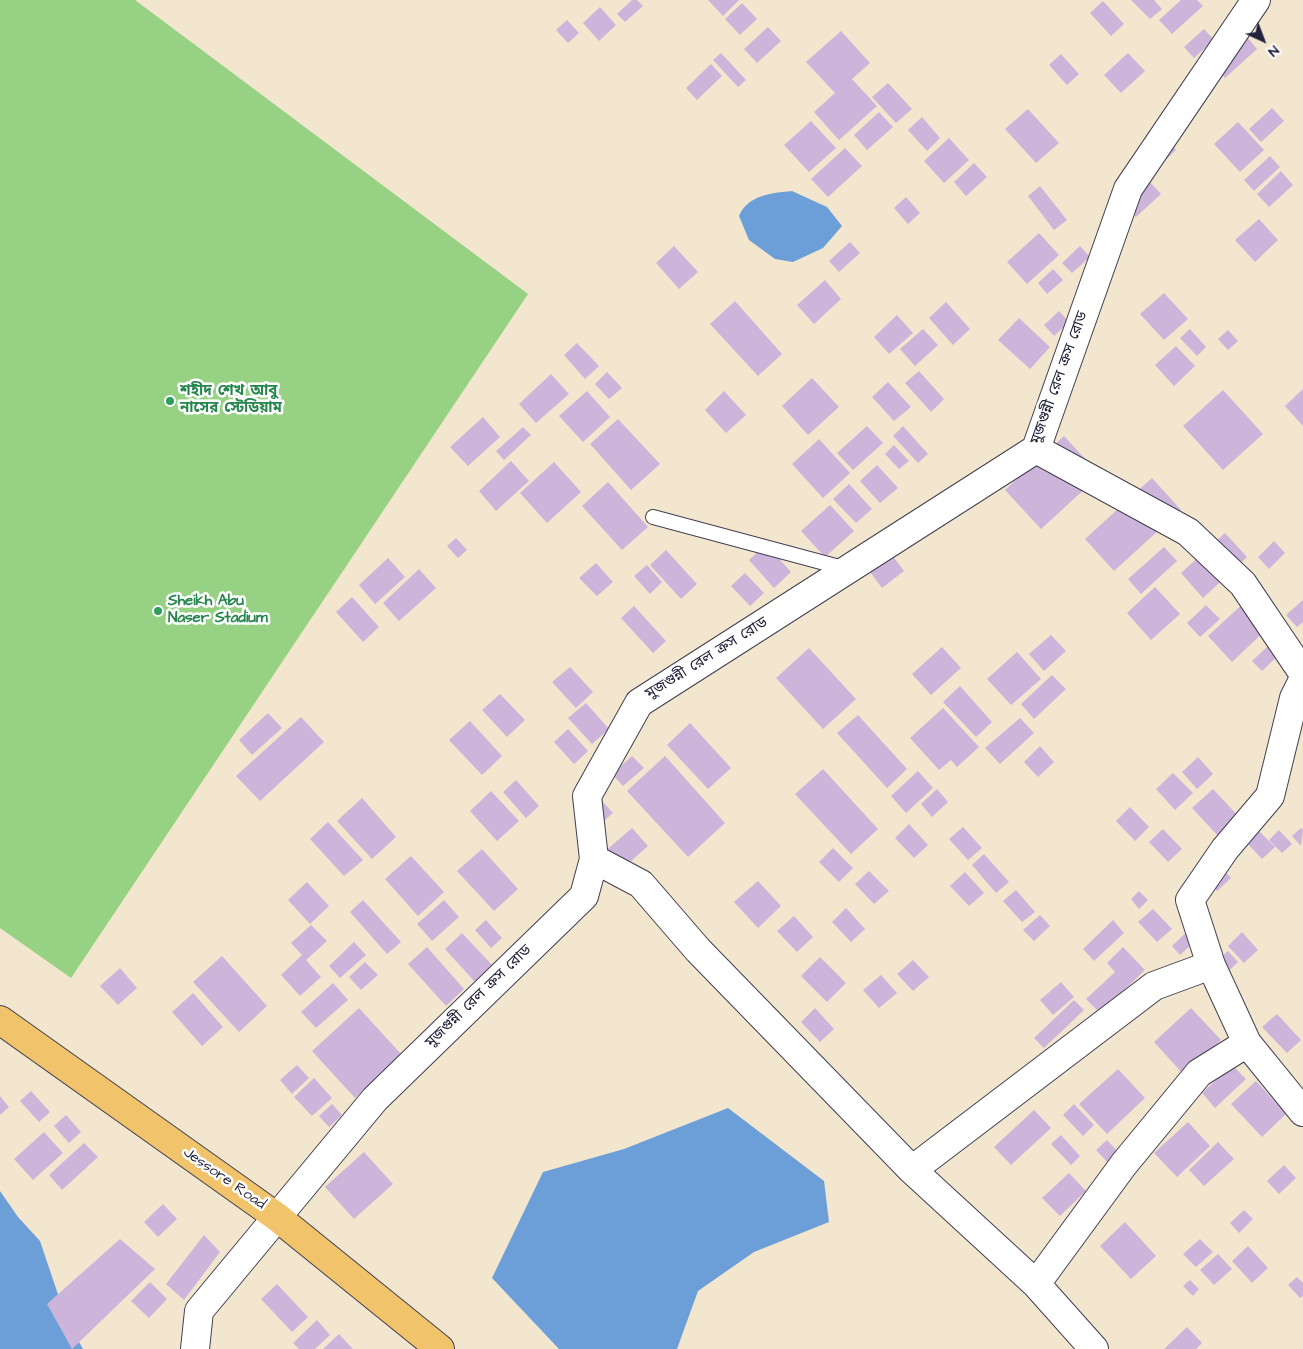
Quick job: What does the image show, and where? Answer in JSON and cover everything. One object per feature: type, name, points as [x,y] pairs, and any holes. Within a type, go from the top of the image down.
[{"type":"highway","name":"Jessore Road","points":[[0,1020],[277,1216],[440,1349]]},
{"type":"street","name":"মুজগুন্নী রেল ক্রস রোড","points":[[195,1349],[199,1311],[374,1098],[584,896],[594,859],[587,796],[639,703],[1036,450],[1128,190],[1256,0]]},
{"type":"street","points":[[1036,450],[1188,532],[1243,584],[1301,688],[1270,796],[1225,850],[1190,900],[1211,964],[1247,1043],[1303,1112]]},
{"type":"street","points":[[594,859],[641,884],[698,950],[912,1170],[1036,1284],[1094,1349]]},
{"type":"street","points":[[912,1170],[1154,986],[1211,964]]},
{"type":"street","points":[[1036,1284],[1124,1164],[1198,1073],[1247,1043]]},
{"type":"lane","points":[[653,517],[848,570]]},
{"type":"green space","name":"শহীদ শেখ আবু নাসের স্টেডিয়াম","points":[[0,0],[135,0],[528,294],[71,978],[0,928]]},
{"type":"water","points":[[792,191],[827,207],[842,226],[823,248],[793,262],[775,259],[749,240],[739,216],[743,209],[754,199],[768,194]]},
{"type":"water","points":[[728,1108],[824,1181],[829,1222],[754,1252],[698,1291],[677,1349],[559,1349],[492,1278],[543,1172],[624,1149]]},
{"type":"water","points":[[0,1191],[18,1217],[40,1241],[67,1321],[83,1349],[0,1349]]},
{"type":"building","points":[[632,0],[637,0],[643,6],[625,22],[617,14]]},
{"type":"building","points":[[708,0],[739,0],[723,16]]},
{"type":"building","points":[[1131,0],[1154,0],[1162,9],[1150,19]]},
{"type":"building","points":[[1181,0],[1197,0],[1203,6],[1172,34],[1159,20]]},
{"type":"building","points":[[1103,1],[1124,24],[1111,36],[1090,13]]},
{"type":"building","points":[[742,3],[757,19],[740,35],[725,19]]},
{"type":"building","points":[[600,7],[616,25],[599,41],[583,23]]},
{"type":"building","points":[[567,20],[579,33],[568,43],[556,30]]},
{"type":"building","points":[[768,27],[781,41],[757,63],[744,49]]},
{"type":"building","points":[[1204,29],[1214,40],[1194,58],[1184,47]]},
{"type":"building","points":[[841,31],[870,63],[852,79],[877,106],[839,140],[814,112],[835,93],[806,62]]},
{"type":"building","points":[[1247,37],[1257,49],[1225,78],[1215,66]]},
{"type":"building","points":[[721,53],[746,80],[738,87],[713,60]]},
{"type":"building","points":[[1128,53],[1145,71],[1121,93],[1104,75]]},
{"type":"building","points":[[1061,54],[1079,74],[1067,85],[1049,65]]},
{"type":"building","points":[[711,64],[722,76],[697,100],[686,88]]},
{"type":"building","points":[[888,83],[912,109],[896,123],[872,97]]},
{"type":"building","points":[[1272,108],[1284,121],[1261,142],[1249,129]]},
{"type":"building","points":[[1028,109],[1059,143],[1036,163],[1005,129]]},
{"type":"building","points":[[879,112],[893,127],[867,150],[854,135]]},
{"type":"building","points":[[922,117],[940,138],[927,151],[908,130]]},
{"type":"building","points":[[811,121],[836,148],[809,172],[784,145]]},
{"type":"building","points":[[1238,122],[1264,150],[1240,172],[1214,144]]},
{"type":"building","points":[[949,138],[969,160],[944,183],[924,161]]},
{"type":"building","points":[[1172,145],[1176,150],[1159,166]]},
{"type":"building","points":[[845,148],[862,166],[828,197],[811,179]]},
{"type":"building","points":[[1270,156],[1280,167],[1254,191],[1244,180]]},
{"type":"building","points":[[974,163],[987,177],[966,196],[954,182]]},
{"type":"building","points":[[1281,171],[1293,185],[1269,207],[1257,194]]},
{"type":"building","points":[[1150,182],[1161,194],[1136,217],[1124,205]]},
{"type":"building","points":[[1040,186],[1067,220],[1054,230],[1028,196]]},
{"type":"building","points":[[906,197],[920,213],[908,224],[894,208]]},
{"type":"building","points":[[1259,219],[1278,240],[1255,262],[1235,240]]},
{"type":"building","points":[[1039,233],[1059,255],[1027,284],[1007,262]]},
{"type":"building","points":[[850,242],[860,253],[839,272],[829,261]]},
{"type":"building","points":[[674,246],[698,272],[679,289],[656,263]]},
{"type":"building","points":[[1080,246],[1090,257],[1072,273],[1062,263]]},
{"type":"building","points":[[1053,269],[1063,280],[1047,294],[1038,283]]},
{"type":"building","points":[[825,280],[841,299],[814,324],[797,305]]},
{"type":"building","points":[[1164,293],[1188,319],[1164,340],[1140,314]]},
{"type":"building","points":[[735,301],[782,354],[758,376],[710,324]]},
{"type":"building","points":[[946,302],[970,329],[953,345],[929,318]]},
{"type":"building","points":[[1059,311],[1069,322],[1054,336],[1044,325]]},
{"type":"building","points":[[897,315],[913,333],[889,354],[874,337]]},
{"type":"building","points":[[1019,318],[1050,347],[1030,369],[998,340]]},
{"type":"building","points":[[923,329],[938,345],[915,366],[900,349]]},
{"type":"building","points":[[1190,329],[1206,347],[1197,356],[1180,338]]},
{"type":"building","points":[[1228,330],[1238,341],[1228,350],[1218,339]]},
{"type":"building","points":[[577,343],[599,366],[585,379],[564,355]]},
{"type":"building","points":[[1176,346],[1195,366],[1174,386],[1155,365]]},
{"type":"building","points":[[919,371],[944,399],[931,412],[905,383]]},
{"type":"building","points":[[607,372],[622,388],[609,399],[595,384]]},
{"type":"building","points":[[551,374],[569,394],[536,423],[519,404]]},
{"type":"building","points":[[812,378],[839,407],[808,435],[782,406]]},
{"type":"building","points":[[888,382],[911,407],[894,421],[872,397]]},
{"type":"building","points":[[1303,389],[1303,426],[1285,406]]},
{"type":"building","points":[[1223,390],[1263,434],[1223,470],[1183,426]]},
{"type":"building","points":[[587,391],[610,417],[583,442],[559,416]]},
{"type":"building","points":[[724,391],[746,415],[726,433],[705,410]]},
{"type":"building","points":[[483,417],[500,437],[468,466],[450,447]]},
{"type":"building","points":[[618,419],[660,464],[631,490],[590,444]]},
{"type":"building","points":[[867,426],[883,443],[853,470],[837,453]]},
{"type":"building","points":[[903,426],[928,454],[918,463],[893,436]]},
{"type":"building","points":[[523,427],[531,435],[504,460],[496,451]]},
{"type":"building","points":[[1064,436],[1100,475],[1041,529],[1005,490]]},
{"type":"building","points":[[819,439],[850,473],[823,498],[792,464]]},
{"type":"building","points":[[894,445],[909,461],[899,469],[885,454]]},
{"type":"building","points":[[511,461],[529,481],[496,511],[479,491]]},
{"type":"building","points":[[554,462],[581,492],[547,523],[520,493]]},
{"type":"building","points":[[877,465],[898,488],[880,503],[860,481]]},
{"type":"building","points":[[1152,478],[1181,510],[1114,571],[1085,539]]},
{"type":"building","points":[[608,482],[648,527],[622,550],[582,506]]},
{"type":"building","points":[[849,484],[872,509],[856,523],[833,499]]},
{"type":"building","points":[[830,505],[854,531],[825,557],[801,531]]},
{"type":"building","points":[[1225,533],[1247,557],[1203,598],[1181,573]]},
{"type":"building","points":[[456,538],[467,550],[458,558],[447,546]]},
{"type":"building","points":[[1274,541],[1285,553],[1269,569],[1258,557]]},
{"type":"building","points":[[766,544],[791,572],[774,588],[749,560]]},
{"type":"building","points":[[1164,547],[1177,561],[1141,594],[1128,579]]},
{"type":"building","points":[[666,550],[697,584],[681,599],[650,565]]},
{"type":"building","points":[[892,555],[904,571],[882,588],[870,572]]},
{"type":"building","points":[[388,558],[405,577],[375,604],[359,585]]},
{"type":"building","points":[[596,563],[613,582],[597,596],[579,578]]},
{"type":"building","points":[[647,565],[662,582],[650,594],[634,576]]},
{"type":"building","points":[[419,569],[436,588],[399,621],[383,603]]},
{"type":"building","points":[[745,573],[764,593],[750,606],[731,586]]},
{"type":"building","points":[[1155,587],[1180,614],[1151,640],[1127,613]]},
{"type":"building","points":[[352,597],[379,627],[363,642],[336,612]]},
{"type":"building","points":[[1247,600],[1271,625],[1232,662],[1208,636]]},
{"type":"building","points":[[1303,600],[1303,622],[1297,627],[1286,615]]},
{"type":"building","points":[[1206,605],[1220,619],[1200,637],[1187,623]]},
{"type":"building","points":[[634,606],[666,641],[653,653],[621,618]]},
{"type":"building","points":[[1284,631],[1293,641],[1262,671],[1252,661]]},
{"type":"building","points":[[1051,635],[1066,651],[1044,671],[1029,654]]},
{"type":"building","points":[[942,647],[961,668],[931,695],[912,674]]},
{"type":"building","points":[[809,648],[856,699],[823,729],[776,678]]},
{"type":"building","points":[[1017,652],[1041,679],[1011,705],[987,679]]},
{"type":"building","points":[[570,667],[593,692],[576,708],[552,682]]},
{"type":"building","points":[[1052,675],[1066,689],[1034,719],[1021,704]]},
{"type":"building","points":[[960,686],[992,722],[976,737],[943,702]]},
{"type":"building","points":[[500,694],[525,720],[507,737],[482,710]]},
{"type":"building","points":[[586,703],[609,729],[592,744],[568,718]]},
{"type":"building","points":[[943,708],[979,747],[957,767],[951,760],[939,770],[910,738]]},
{"type":"building","points":[[268,713],[282,728],[252,755],[239,740]]},
{"type":"building","points":[[858,715],[907,769],[887,788],[837,733]]},
{"type":"building","points":[[301,717],[324,742],[260,801],[236,776]]},
{"type":"building","points":[[1020,718],[1034,733],[1000,764],[985,748]]},
{"type":"building","points":[[470,721],[502,756],[482,775],[449,740]]},
{"type":"building","points":[[690,723],[731,768],[708,789],[667,745]]},
{"type":"building","points":[[568,729],[588,751],[574,764],[554,742]]},
{"type":"building","points":[[1040,746],[1054,762],[1038,777],[1024,762]]},
{"type":"building","points":[[632,756],[644,768],[623,786],[612,774]]},
{"type":"building","points":[[665,756],[725,823],[688,857],[627,791]]},
{"type":"building","points":[[1198,757],[1213,774],[1197,789],[1182,772]]},
{"type":"building","points":[[823,769],[878,829],[851,854],[795,794]]},
{"type":"building","points":[[918,771],[933,788],[906,813],[891,796]]},
{"type":"building","points":[[1173,773],[1193,793],[1175,810],[1156,789]]},
{"type":"building","points":[[516,780],[539,806],[526,818],[503,792]]},
{"type":"building","points":[[937,789],[948,802],[932,817],[921,804]]},
{"type":"building","points":[[1213,789],[1241,819],[1220,838],[1192,808]]},
{"type":"building","points":[[491,791],[519,821],[497,841],[470,811]]},
{"type":"building","points":[[362,798],[396,837],[372,859],[337,821]]},
{"type":"building","points":[[602,801],[613,813],[600,824],[589,813]]},
{"type":"building","points":[[1130,807],[1149,827],[1135,841],[1116,821]]},
{"type":"building","points":[[328,822],[363,860],[344,876],[310,839]]},
{"type":"building","points":[[909,824],[928,845],[914,858],[895,838]]},
{"type":"building","points":[[963,827],[982,848],[968,860],[949,839]]},
{"type":"building","points":[[632,828],[648,846],[621,870],[604,852]]},
{"type":"building","points":[[1301,828],[1303,830],[1301,846],[1292,836]]},
{"type":"building","points":[[1163,829],[1182,849],[1168,862],[1149,842]]},
{"type":"building","points":[[1258,830],[1275,847],[1262,859],[1246,842]]},
{"type":"building","points":[[1279,830],[1292,844],[1282,853],[1269,840]]},
{"type":"building","points":[[833,848],[853,868],[839,882],[819,862]]},
{"type":"building","points":[[482,849],[518,889],[494,911],[457,871]]},
{"type":"building","points":[[984,854],[1009,882],[996,893],[972,865]]},
{"type":"building","points":[[411,856],[444,892],[418,916],[385,879]]},
{"type":"building","points":[[1223,869],[1231,878],[1217,891],[1209,882]]},
{"type":"building","points":[[869,871],[889,891],[874,904],[855,884]]},
{"type":"building","points":[[965,872],[984,893],[969,906],[950,886]]},
{"type":"building","points":[[758,881],[781,906],[758,928],[734,902]]},
{"type":"building","points":[[307,882],[329,906],[310,924],[288,900]]},
{"type":"building","points":[[1016,890],[1035,912],[1022,922],[1003,901]]},
{"type":"building","points":[[1139,891],[1148,900],[1139,909],[1131,899]]},
{"type":"building","points":[[363,900],[401,942],[387,954],[350,912]]},
{"type":"building","points":[[444,900],[459,917],[432,941],[417,924]]},
{"type":"building","points":[[846,908],[865,929],[851,942],[832,922]]},
{"type":"building","points":[[1153,909],[1172,929],[1157,942],[1138,922]]},
{"type":"building","points":[[1040,915],[1050,926],[1034,941],[1023,930]]},
{"type":"building","points":[[794,916],[813,937],[797,952],[777,931]]},
{"type":"building","points":[[1202,917],[1211,926],[1180,955],[1172,946]]},
{"type":"building","points":[[486,920],[502,938],[491,948],[475,930]]},
{"type":"building","points":[[1113,920],[1124,933],[1094,961],[1083,949]]},
{"type":"building","points":[[311,925],[327,941],[306,960],[321,977],[300,996],[281,975],[302,955],[291,943]]},
{"type":"building","points":[[1242,932],[1258,950],[1244,963],[1228,946]]},
{"type":"building","points":[[462,933],[493,966],[475,982],[445,949]]},
{"type":"building","points":[[354,942],[366,955],[340,978],[329,966]]},
{"type":"building","points":[[427,947],[464,989],[446,1006],[408,964]]},
{"type":"building","points":[[1123,947],[1145,970],[1100,1013],[1086,999],[1115,972],[1107,963]]},
{"type":"building","points":[[1228,951],[1238,962],[1221,978],[1211,967]]},
{"type":"building","points":[[222,956],[267,1006],[239,1032],[193,982]]},
{"type":"building","points":[[820,957],[846,983],[827,1002],[801,976]]},
{"type":"building","points":[[913,960],[929,977],[913,991],[897,974]]},
{"type":"building","points":[[365,962],[378,975],[361,990],[349,977]]},
{"type":"building","points":[[120,968],[137,988],[118,1005],[100,986]]},
{"type":"building","points":[[881,975],[897,993],[879,1008],[863,990]]},
{"type":"building","points":[[1061,982],[1074,997],[1053,1015],[1040,1000]]},
{"type":"building","points":[[333,983],[348,1000],[316,1028],[301,1012]]},
{"type":"building","points":[[193,993],[223,1027],[202,1046],[172,1012]]},
{"type":"building","points":[[1074,1000],[1084,1010],[1044,1048],[1034,1038]]},
{"type":"building","points":[[359,1008],[402,1055],[355,1098],[312,1051]]},
{"type":"building","points":[[815,1008],[834,1029],[820,1042],[801,1022]]},
{"type":"building","points":[[1191,1008],[1221,1040],[1184,1075],[1154,1042]]},
{"type":"building","points":[[1277,1014],[1301,1040],[1287,1053],[1262,1027]]},
{"type":"building","points":[[297,1065],[309,1078],[292,1094],[280,1080]]},
{"type":"building","points":[[1232,1065],[1246,1079],[1215,1108],[1202,1093]]},
{"type":"building","points":[[1118,1069],[1145,1098],[1107,1134],[1079,1104]]},
{"type":"building","points":[[314,1078],[332,1098],[312,1116],[294,1097]]},
{"type":"building","points":[[1256,1081],[1286,1114],[1262,1137],[1231,1104]]},
{"type":"building","points":[[31,1091],[50,1112],[39,1122],[20,1101]]},
{"type":"building","points":[[0,1096],[9,1107],[0,1115]]},
{"type":"building","points":[[332,1104],[342,1115],[329,1127],[319,1116]]},
{"type":"building","points":[[1074,1104],[1094,1125],[1083,1136],[1063,1115]]},
{"type":"building","points":[[1034,1110],[1051,1128],[1011,1165],[994,1147]]},
{"type":"building","points":[[66,1115],[81,1132],[69,1143],[54,1126]]},
{"type":"building","points":[[1188,1122],[1210,1146],[1177,1177],[1154,1153]]},
{"type":"building","points":[[44,1132],[63,1153],[33,1180],[14,1159]]},
{"type":"building","points":[[1061,1135],[1080,1156],[1071,1165],[1051,1144]]},
{"type":"building","points":[[1107,1140],[1119,1153],[1108,1163],[1096,1150]]},
{"type":"building","points":[[1218,1142],[1234,1159],[1204,1186],[1189,1170]]},
{"type":"building","points":[[84,1143],[98,1157],[62,1190],[49,1175]]},
{"type":"building","points":[[364,1152],[393,1184],[354,1219],[325,1187]]},
{"type":"building","points":[[1284,1165],[1296,1178],[1279,1194],[1267,1181]]},
{"type":"building","points":[[1069,1173],[1086,1191],[1060,1216],[1042,1198]]},
{"type":"building","points":[[163,1204],[177,1219],[158,1237],[144,1222]]},
{"type":"building","points":[[1244,1210],[1253,1219],[1239,1233],[1230,1223]]},
{"type":"building","points":[[1125,1222],[1156,1256],[1131,1279],[1100,1246]]},
{"type":"building","points":[[204,1235],[220,1252],[184,1300],[166,1284]]},
{"type":"building","points":[[120,1239],[155,1269],[72,1349],[47,1304]]},
{"type":"building","points":[[1200,1239],[1213,1252],[1196,1267],[1183,1254]]},
{"type":"building","points":[[1248,1246],[1268,1268],[1252,1283],[1232,1261]]},
{"type":"building","points":[[1218,1254],[1232,1269],[1214,1285],[1200,1270]]},
{"type":"building","points":[[1297,1277],[1303,1283],[1303,1296],[1300,1298],[1288,1285]]},
{"type":"building","points":[[1190,1280],[1199,1289],[1193,1296],[1183,1286]]},
{"type":"building","points":[[150,1282],[167,1299],[149,1318],[131,1301]]},
{"type":"building","points":[[277,1284],[308,1317],[292,1332],[261,1299]]},
{"type":"building","points":[[317,1320],[330,1335],[315,1349],[299,1349],[293,1343]]},
{"type":"building","points":[[1187,1327],[1202,1343],[1196,1349],[1164,1349]]},
{"type":"building","points":[[339,1334],[353,1349],[323,1349]]},
{"type":"place","name":"শহীদ শেখ আবু নাসের স্টেডিয়াম","points":[[170,401]]},
{"type":"place","name":"Sheikh Abu Naser Stadium","points":[[158,611]]}]
